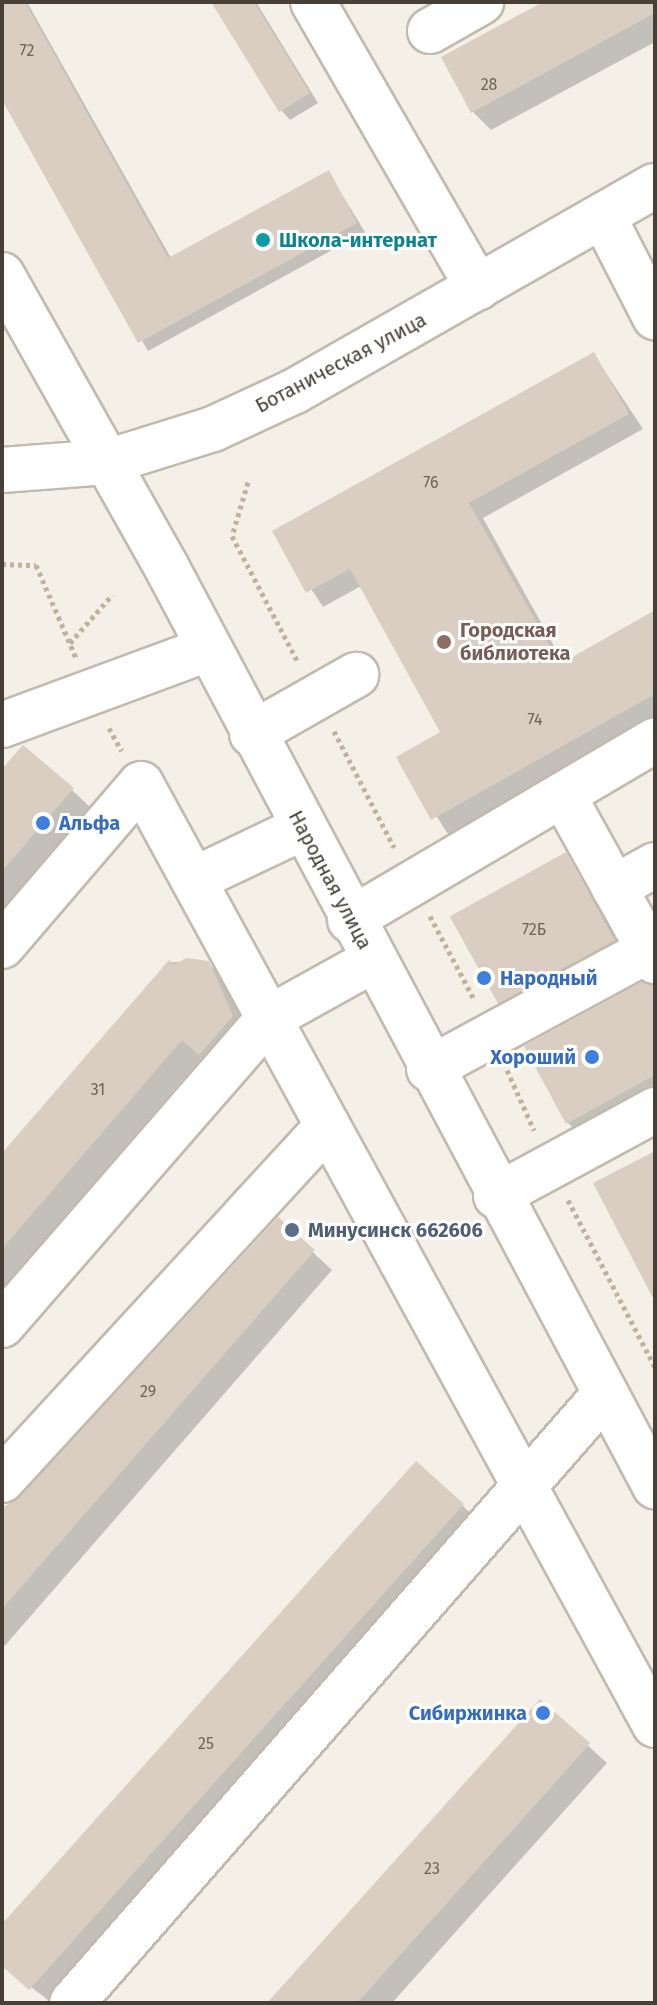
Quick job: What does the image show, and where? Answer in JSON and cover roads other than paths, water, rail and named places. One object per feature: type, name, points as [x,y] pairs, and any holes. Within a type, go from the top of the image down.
[{"type":"street","points":[[313,2],[478,288]]},
{"type":"street","points":[[430,31],[481,2]]},
{"type":"street","name":"Ботаническая улица","points":[[2,470],[107,462],[226,423],[478,288],[655,186]]},
{"type":"street","points":[[603,216],[655,317]]},
{"type":"street","name":"Народная улица","points":[[2,275],[107,462],[496,1196],[655,1486]]},
{"type":"street","points":[[2,725],[207,649]]},
{"type":"street","points":[[252,734],[356,675]]},
{"type":"street","points":[[350,920],[655,740]]},
{"type":"street","points":[[2,946],[141,784],[524,1487],[652,1712]]},
{"type":"street","points":[[429,1069],[652,955],[563,795]]},
{"type":"street","points":[[195,879],[302,828]]},
{"type":"street","points":[[614,888],[655,865]]},
{"type":"street","points":[[2,1325],[269,1018],[372,961]]},
{"type":"street","points":[[496,1196],[655,1110]]},
{"type":"street","points":[[2,1480],[328,1126]]},
{"type":"street","points":[[72,2003],[605,1394]]},
{"type":"place","name":"Школа-интернат","points":[[263,240]]},
{"type":"place","name":"Городская библиотека","points":[[444,642]]},
{"type":"place","name":"Альфа","points":[[43,823]]},
{"type":"place","name":"Народный","points":[[484,978]]},
{"type":"place","name":"Хороший","points":[[592,1057]]},
{"type":"place","name":"Минусинск 662606","points":[[292,1230]]},
{"type":"place","name":"Сибиржинка","points":[[543,1713]]}]
